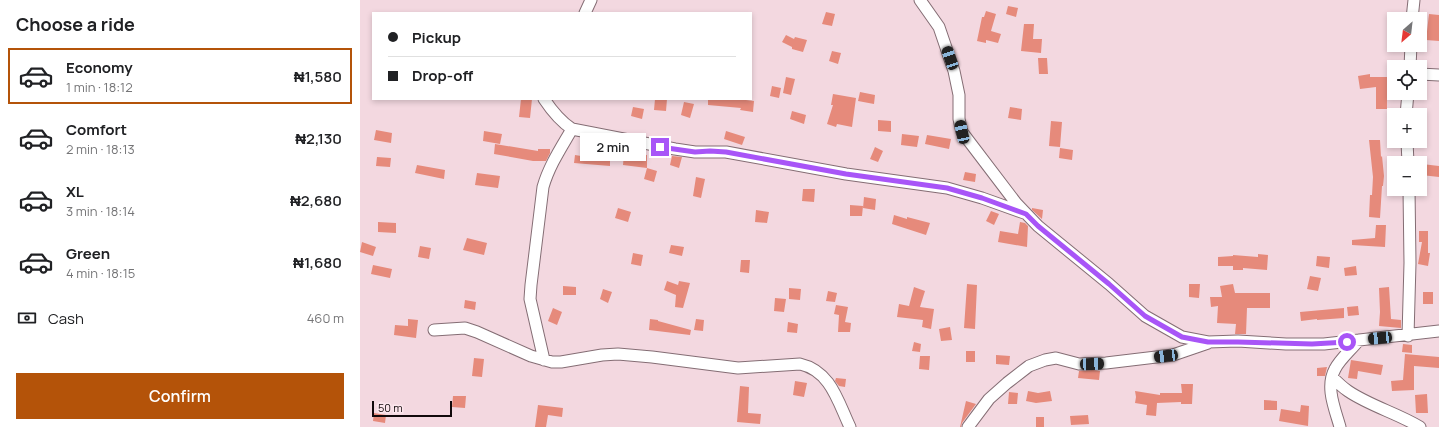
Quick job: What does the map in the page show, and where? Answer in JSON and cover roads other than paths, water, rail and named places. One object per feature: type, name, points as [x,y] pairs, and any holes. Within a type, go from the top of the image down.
[{"type":"street","points":[[585,12],[591,0]]},
{"type":"street","points":[[920,0],[939,26],[954,71],[959,95],[959,119],[962,132],[1026,214],[1038,226],[1109,284],[1145,316],[1182,337],[1208,342],[1324,344],[1408,336],[1439,331]]},
{"type":"street","points":[[1413,12],[1414,0]]},
{"type":"street","points":[[1427,74],[1439,75]]},
{"type":"street","points":[[545,100],[561,122],[572,129],[675,150],[695,152],[726,152],[846,174],[947,188],[982,198],[1026,214]]},
{"type":"street","points":[[544,360],[530,298],[531,285],[544,182],[553,161],[572,129]]},
{"type":"street","points":[[1408,336],[1410,263],[1409,196]]},
{"type":"street","points":[[434,330],[465,328],[544,360],[562,362],[602,354],[618,354],[738,368],[800,364],[810,366],[821,373],[834,392],[850,427]]},
{"type":"street","points":[[1340,427],[1330,390],[1332,377],[1335,368],[1359,340]]},
{"type":"street","points":[[968,427],[989,399],[1007,383],[1029,366],[1045,360],[1056,358],[1079,364],[1106,363],[1173,355],[1208,342]]},
{"type":"street","points":[[1332,377],[1347,391],[1372,405],[1404,417],[1420,427]]}]
